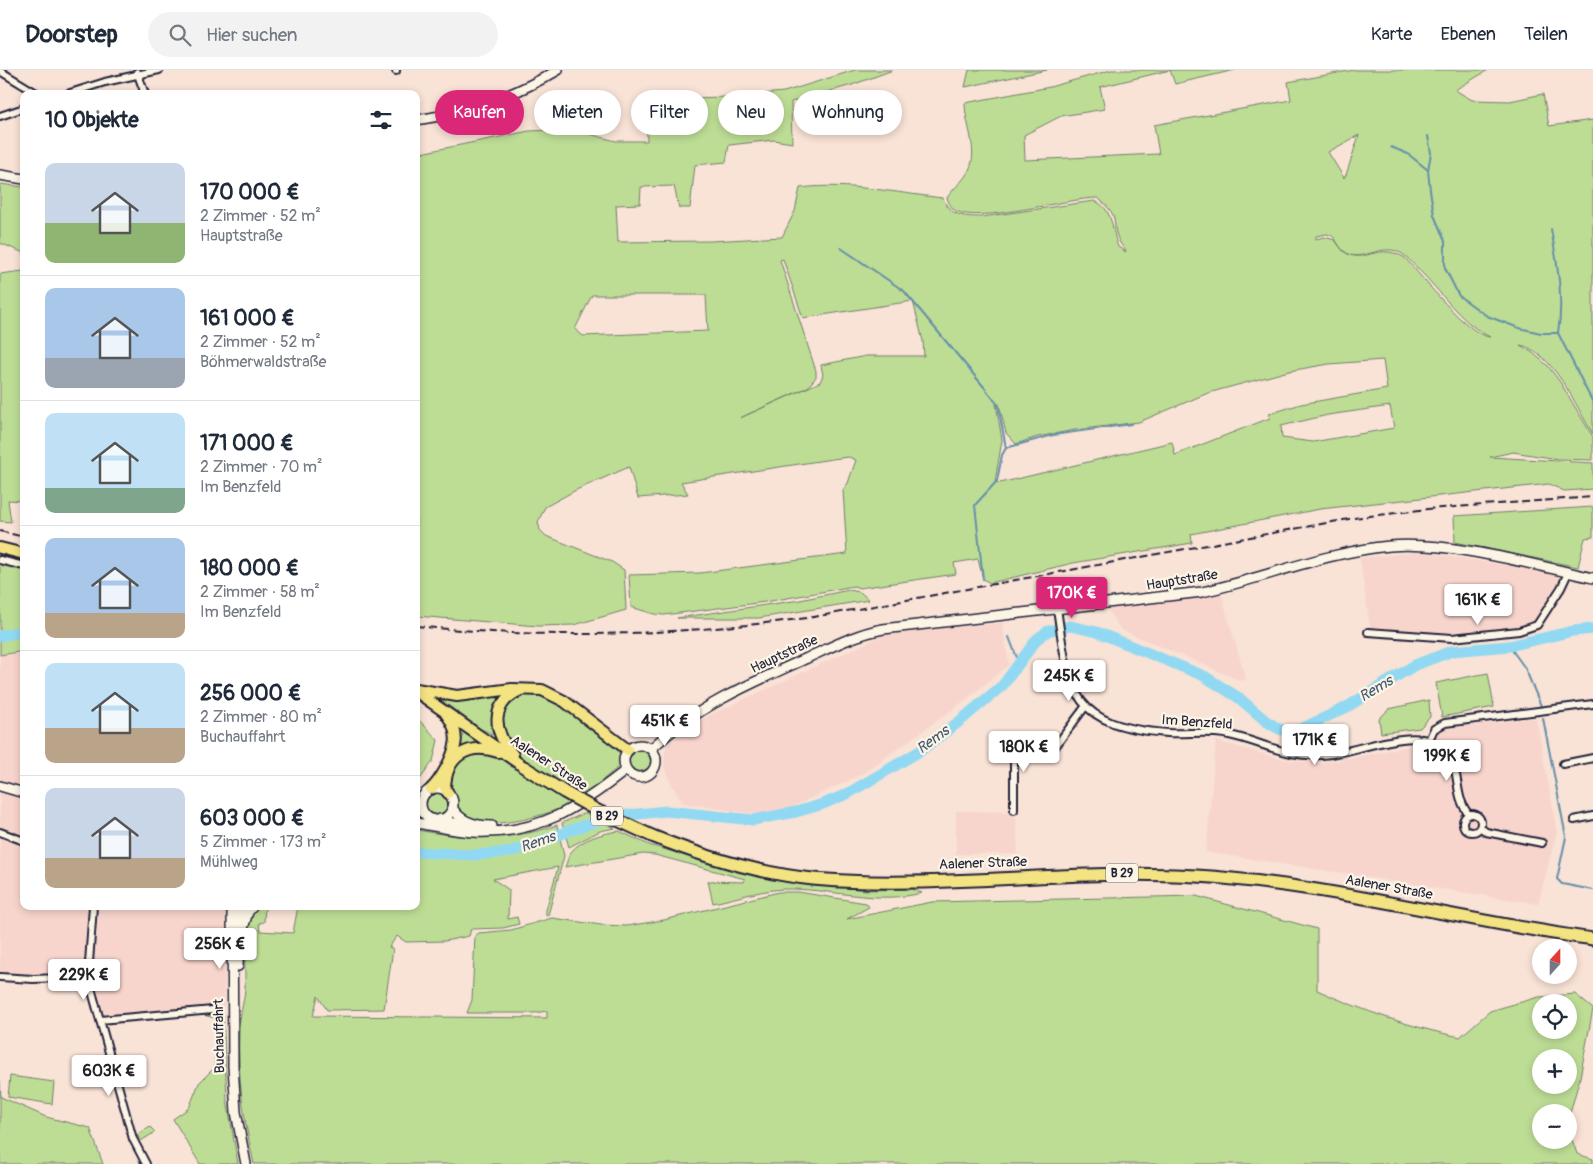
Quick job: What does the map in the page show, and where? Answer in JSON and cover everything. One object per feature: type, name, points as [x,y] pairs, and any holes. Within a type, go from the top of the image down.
[{"type":"highway","name":"Aalener Straße","points":[[524,767],[598,811],[652,836],[707,858],[759,870],[812,878],[870,882],[1087,874],[1143,873],[1199,876],[1326,891],[1593,939]]},
{"type":"main road","points":[[420,120],[440,117],[499,100],[558,70]]},
{"type":"main road","points":[[0,175],[20,178]]},
{"type":"main road","name":"Hauptstraße","points":[[651,749],[693,716],[781,669],[860,634],[883,629],[1202,592],[1351,552],[1391,546],[1446,549],[1593,578]]},
{"type":"main road","points":[[0,548],[20,553]]},
{"type":"main road","points":[[420,691],[456,696],[523,689],[542,690],[556,696],[628,750]]},
{"type":"main road","points":[[523,689],[507,698],[498,714],[497,723],[502,740],[524,767]]},
{"type":"main road","name":"Aalener Straße","points":[[420,693],[524,767]]},
{"type":"main road","points":[[420,802],[440,779],[456,744],[455,728],[441,708]]},
{"type":"main road","points":[[642,745],[651,749],[656,758],[655,769],[652,773],[638,778],[626,770],[624,760],[628,750],[642,745]]},
{"type":"main road","points":[[509,756],[485,748],[465,751],[456,758],[447,775],[445,788],[452,807],[459,817],[468,822],[493,826],[535,819],[581,804]]},
{"type":"main road","points":[[420,824],[462,831],[488,831],[539,823],[565,814],[626,770]]},
{"type":"main road","points":[[0,786],[20,792]]},
{"type":"main road","points":[[430,789],[440,788],[448,793]]},
{"type":"main road","points":[[420,805],[426,816]]},
{"type":"main road","points":[[440,819],[449,814],[452,807]]},
{"type":"main road","points":[[420,816],[488,831]]},
{"type":"main road","name":"Buchauffahrt","points":[[232,910],[233,1066],[236,1112],[246,1164]]},
{"type":"main road","points":[[234,1000],[239,947],[240,910]]},
{"type":"main road","points":[[239,947],[246,918],[251,910]]},
{"type":"street","points":[[79,90],[137,72],[159,70]]},
{"type":"street","points":[[0,71],[31,90]]},
{"type":"street","points":[[137,72],[143,90]]},
{"type":"street","points":[[0,116],[20,109]]},
{"type":"street","points":[[0,560],[20,565]]},
{"type":"street","points":[[1368,632],[1452,638],[1519,631],[1537,625],[1562,588],[1568,573]]},
{"type":"street","name":"Im Benzfeld","points":[[1057,608],[1068,673],[1072,685],[1085,707],[1106,721],[1118,726],[1170,733],[1222,734],[1276,751],[1302,756],[1331,754],[1405,739],[1429,740]]},
{"type":"street","points":[[1480,827],[1481,823],[1477,816],[1468,815],[1461,805],[1456,766],[1450,757],[1429,740],[1434,729],[1445,723],[1593,704]]},
{"type":"street","points":[[1014,810],[1014,756],[1041,755],[1055,748],[1085,707]]},
{"type":"street","points":[[1564,764],[1593,758]]},
{"type":"street","points":[[1468,815],[1464,821],[1465,829],[1473,832],[1480,827]]},
{"type":"street","points":[[1574,820],[1593,816]]},
{"type":"street","points":[[1480,827],[1486,832],[1542,843]]},
{"type":"street","points":[[0,832],[20,840]]},
{"type":"street","points":[[93,910],[88,977],[133,1139],[146,1164]]},
{"type":"street","points":[[0,977],[33,979],[88,977]]},
{"type":"street","points":[[100,1020],[213,1010]]},
{"type":"shaded area","points":[[1420,552],[1550,572],[1557,574],[1559,579],[1543,611],[1535,622],[1526,626],[1453,635],[1370,627],[1360,558]]},
{"type":"shaded area","points":[[1221,594],[1246,679],[1241,681],[1120,629],[1107,608]]},
{"type":"shaded area","points":[[1002,623],[1009,665],[955,708],[862,774],[792,807],[767,813],[747,813],[683,803],[673,787],[664,767],[665,751],[670,742],[708,716],[886,634]]},
{"type":"shaded area","points":[[20,652],[20,910],[88,910],[82,982],[0,977],[0,655]]},
{"type":"shaded area","points":[[1536,718],[1557,831],[1538,904],[1206,852],[1216,741],[1286,760],[1313,763],[1343,760],[1409,746],[1446,728]]},
{"type":"shaded area","points":[[956,811],[1009,812],[1016,818],[1018,854],[956,854]]},
{"type":"shaded area","points":[[99,910],[227,910],[224,1008],[104,1017],[93,969]]},
{"type":"green space","points":[[855,70],[893,70],[834,90],[794,90],[794,101],[791,102],[792,143],[774,140],[729,145],[726,162],[695,165],[690,208],[679,208],[674,186],[641,187],[640,204],[616,205],[618,242],[711,241],[782,237],[795,211],[800,188],[836,186],[943,198],[949,209],[953,212],[964,216],[976,217],[1094,201],[1105,208],[1111,220],[1118,247],[1126,252],[1117,236],[1113,216],[1106,205],[1098,198],[1003,213],[967,214],[956,211],[951,207],[947,198],[967,174],[972,162],[973,154],[965,103],[1050,87],[1111,70],[1170,70],[1100,87],[1105,109],[1061,116],[1024,135],[1025,160],[1159,154],[1154,125],[1291,100],[1288,82],[1354,70],[1488,70],[1455,90],[1472,100],[1510,101],[1543,94],[1549,126],[1593,120],[1593,434],[1553,369],[1543,357],[1532,349],[1520,345],[1548,366],[1560,382],[1593,437],[1593,460],[1558,459],[1513,452],[1490,457],[1593,463],[1593,489],[1564,491],[1549,484],[1320,509],[1191,534],[1192,543],[1073,563],[990,583],[983,579],[978,559],[954,563],[956,574],[859,588],[854,586],[765,602],[664,615],[631,607],[629,575],[700,573],[847,554],[843,490],[848,483],[856,460],[849,457],[832,459],[681,482],[688,494],[638,498],[629,467],[576,490],[545,507],[538,522],[540,530],[546,536],[612,562],[624,570],[626,610],[574,625],[538,626],[420,616],[420,153],[509,135],[524,135],[524,132],[529,131],[534,131],[534,135],[593,135],[616,141],[647,141],[647,135],[708,135],[708,97],[718,97],[718,135],[784,135],[784,92]],"holes":[[[1359,135],[1344,178],[1328,152]],[[1331,235],[1333,237],[1338,244],[1335,240],[1324,237],[1316,239],[1316,236]],[[1387,250],[1401,253],[1407,257],[1462,317],[1490,337],[1470,327],[1458,316],[1405,258],[1394,253],[1384,252],[1356,256]],[[783,259],[803,318],[913,301],[923,341],[924,356],[866,356],[821,365],[823,375],[820,382],[740,418],[808,387],[816,377],[816,371],[780,260]],[[592,295],[706,295],[708,331],[583,336],[575,329]],[[1383,360],[1387,389],[1301,404],[1269,414],[1270,418],[1175,455],[1172,442],[1000,483],[995,482],[1002,440],[996,404],[999,404],[1006,433],[1016,444],[1037,437],[1075,430],[1139,422],[1208,393],[1289,371],[1329,364]],[[1390,406],[1394,428],[1313,442],[1282,438],[1281,426],[1328,415]]]},
{"type":"green space","points":[[969,70],[1047,70],[965,87]]},
{"type":"green space","points":[[1170,70],[1235,70],[1175,84]]},
{"type":"green space","points":[[0,184],[20,186],[20,251],[0,243]]},
{"type":"green space","points":[[20,271],[20,501],[8,500],[11,522],[0,521],[0,274]]},
{"type":"green space","points":[[1593,507],[1593,537],[1585,538],[1578,567],[1455,542],[1454,516]]},
{"type":"green space","points":[[0,565],[20,570],[20,652],[0,655]]},
{"type":"green space","points":[[849,590],[860,592],[869,600],[759,618],[677,618],[800,600]]},
{"type":"green space","points":[[1488,673],[1494,707],[1442,717],[1436,683]]},
{"type":"green space","points":[[512,692],[505,699],[499,737],[481,729],[437,697]]},
{"type":"green space","points":[[533,694],[553,702],[579,717],[603,735],[619,753],[620,760],[616,769],[582,797],[532,766],[515,752],[508,742],[502,723],[505,710],[517,698]]},
{"type":"green space","points":[[1429,700],[1430,717],[1420,728],[1381,733],[1379,719],[1389,709]]},
{"type":"green space","points":[[420,721],[438,740],[433,761],[420,779]]},
{"type":"green space","points":[[457,726],[487,744],[475,744],[459,751]]},
{"type":"green space","points":[[640,750],[649,753],[652,762],[649,771],[640,774],[631,771],[628,762],[631,753]]},
{"type":"green space","points":[[469,753],[497,755],[570,804],[531,818],[516,821],[485,823],[473,820],[462,814],[459,810],[451,782],[453,766]]},
{"type":"green space","points":[[437,792],[446,795],[449,804],[446,813],[437,816],[428,813],[425,804],[428,795]]},
{"type":"green space","points":[[585,813],[615,828],[600,831],[569,847],[562,823]]},
{"type":"green space","points":[[557,825],[564,856],[548,915],[546,916],[546,910],[558,867],[493,879],[509,890],[508,919],[517,917],[519,924],[503,928],[471,929],[469,936],[445,941],[406,942],[397,936],[389,947],[393,949],[384,1009],[327,1010],[318,996],[313,1016],[547,1018],[547,1011],[534,1013],[467,1013],[472,1000],[475,936],[479,933],[511,930],[552,918],[601,925],[627,926],[664,920],[779,892],[798,892],[866,903],[869,907],[847,919],[932,902],[1196,896],[1317,929],[1317,990],[1352,1005],[1423,1028],[1460,1037],[1490,1011],[1532,999],[1532,1039],[1577,1039],[1577,996],[1593,1009],[1577,1088],[1577,1049],[1532,1049],[1532,1094],[1575,1094],[1573,1104],[1532,1104],[1532,1149],[1575,1149],[1577,1154],[1593,1159],[1593,1164],[254,1164],[242,1098],[239,1048],[240,1020],[245,989],[246,935],[248,924],[254,910],[265,910],[264,922],[259,923],[260,931],[293,933],[297,910],[420,910],[420,831],[454,836],[503,837],[538,831]]},
{"type":"green space","points":[[619,831],[649,845],[756,875],[866,890],[912,889],[922,893],[906,896],[873,897],[782,889],[713,903],[708,881],[744,882],[745,879],[655,855],[643,854],[565,867],[569,855],[575,847],[600,835]]},
{"type":"green space","points":[[223,1012],[227,1100],[238,1164],[200,1164],[173,1119],[189,1108],[199,1083],[214,1068],[218,1019],[200,1014]]},
{"type":"green space","points":[[10,1076],[54,1082],[52,1104],[8,1097]]},
{"type":"green space","points":[[0,1081],[1,1097],[46,1117],[90,1128],[103,1164],[0,1164]]},
{"type":"green space","points":[[150,1127],[155,1132],[141,1141],[137,1135]]},
{"type":"waterway","points":[[1428,136],[1431,153],[1428,170],[1434,215],[1445,241],[1445,268],[1459,296],[1487,316],[1519,328],[1541,333],[1558,333],[1593,403]]},
{"type":"waterway","points":[[1391,147],[1408,154],[1428,170]]},
{"type":"waterway","points":[[1551,229],[1560,294],[1558,333]]},
{"type":"waterway","points":[[841,248],[904,291],[998,405],[1006,448],[1002,455],[997,481],[975,505],[983,579]]},
{"type":"waterway","points":[[1006,448],[1053,435],[1131,424]]},
{"type":"waterway","name":"Rems","points":[[420,852],[474,855],[510,852],[608,817],[667,811],[753,820],[796,812],[823,804],[847,794],[920,751],[1003,685],[1037,639],[1048,631],[1070,626],[1097,632],[1204,676],[1239,698],[1266,721],[1279,729],[1290,732],[1301,729],[1347,707],[1415,665],[1452,651],[1509,646],[1573,631],[1593,629]]},
{"type":"waterway","name":"Rems","points":[[0,636],[20,632]]},
{"type":"waterway","points":[[1009,637],[1019,663]]},
{"type":"waterway","points":[[1509,646],[1525,668],[1541,706]]},
{"type":"waterway","points":[[1543,718],[1566,837],[1557,879],[1562,884],[1593,890]]},
{"type":"railway","points":[[420,626],[516,633],[615,634],[764,623],[814,617],[1354,518],[1428,509],[1593,497]]},
{"type":"railway","points":[[0,531],[20,536]]}]
